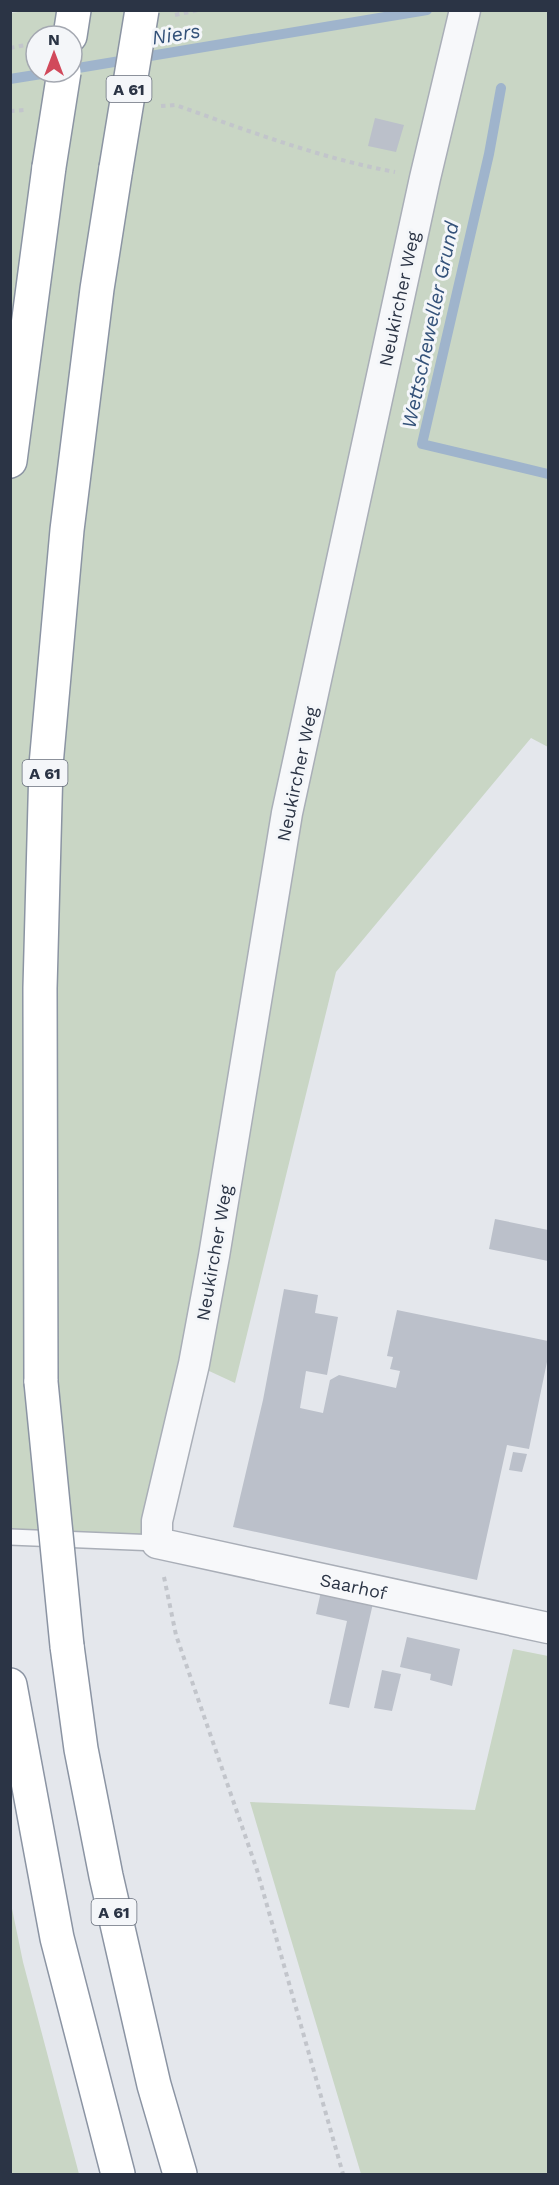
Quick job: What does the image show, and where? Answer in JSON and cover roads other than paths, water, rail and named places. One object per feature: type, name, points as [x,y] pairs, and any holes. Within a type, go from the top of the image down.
[{"type":"highway","name":"A 61","points":[[142,10],[97,289],[67,530],[46,765],[40,988],[41,1382],[67,1646],[81,1749],[106,1876],[153,2085],[180,2175]]},
{"type":"highway","points":[[10,461],[62,84]]},
{"type":"highway","points":[[10,1685],[57,1938],[118,2175]]},
{"type":"street","name":"Neukircher Weg","points":[[157,1543],[157,1521],[194,1364],[214,1256],[287,813],[425,178],[465,10]]},
{"type":"street","name":"Saarhof","points":[[157,1543],[549,1628]]},
{"type":"lane","points":[[10,1537],[157,1543]]},
{"type":"waterway","name":"Niers","points":[[84,67],[427,10]]},
{"type":"waterway","name":"Niers","points":[[10,79],[24,77]]},
{"type":"waterway","name":"Wettscheweller Grund","points":[[501,88],[489,154],[422,444],[548,474]]}]
